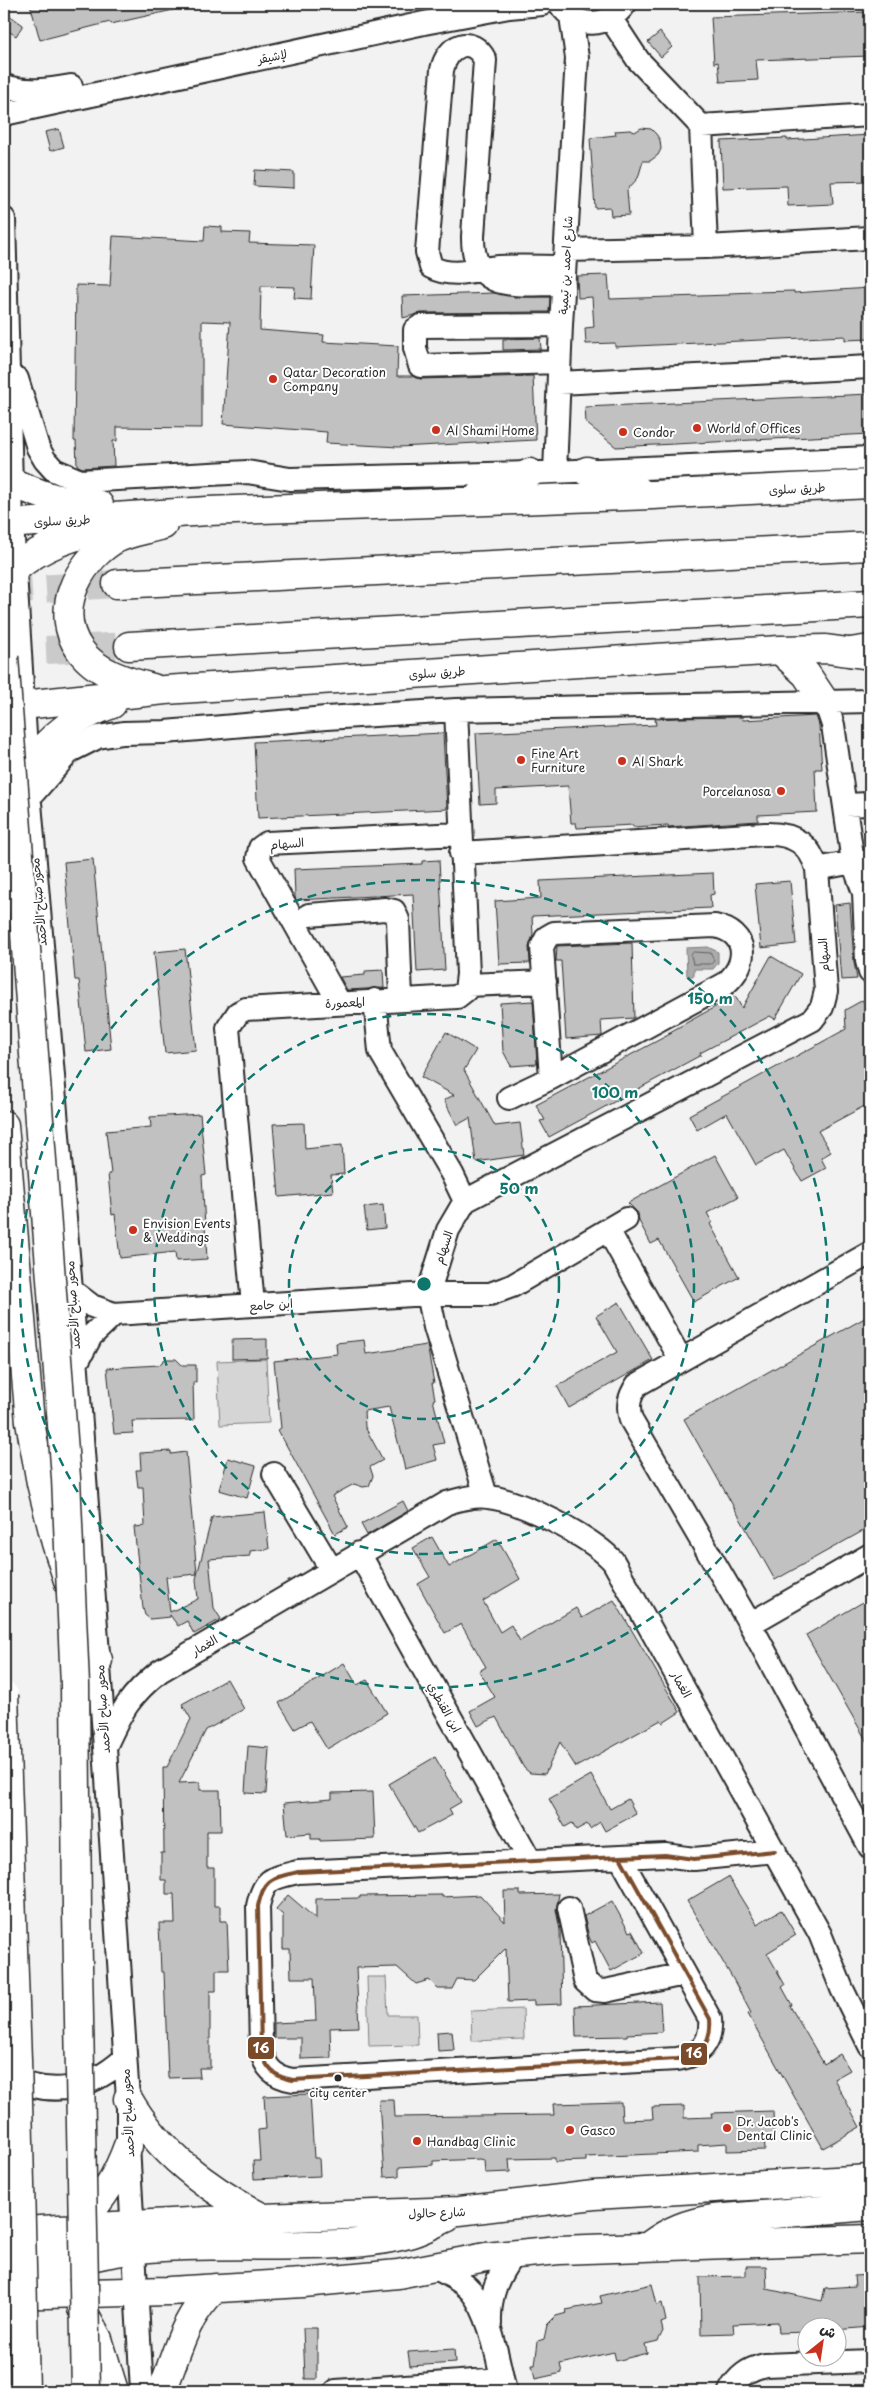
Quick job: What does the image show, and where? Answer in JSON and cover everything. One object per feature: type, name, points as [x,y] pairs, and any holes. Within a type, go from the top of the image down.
[{"type":"main road","points":[[587,471],[652,496]]},
{"type":"main road","points":[[462,502],[488,494],[542,472]]},
{"type":"main road","points":[[12,482],[48,497],[68,502],[166,506],[208,512]]},
{"type":"main road","name":"طريق سلوى","points":[[7,530],[208,512],[652,496],[870,484]]},
{"type":"main road","points":[[9,573],[36,552],[65,538],[208,512]]},
{"type":"main road","points":[[165,690],[126,681],[110,673],[80,650],[71,630],[68,610],[70,595],[79,573],[89,561],[114,540],[208,512]]},
{"type":"main road","points":[[116,584],[870,546]]},
{"type":"main road","points":[[129,646],[870,604]]},
{"type":"main road","name":"طريق سلوى","points":[[14,706],[136,695],[165,690],[780,650],[826,649],[863,652]]},
{"type":"main road","points":[[780,650],[806,674],[826,704]]},
{"type":"main road","name":"محور صباح الأحمد","points":[[4,657],[66,1478],[75,1686],[77,1912],[86,2391]]},
{"type":"main road","points":[[4,677],[14,706]]},
{"type":"main road","points":[[27,767],[56,733],[74,720],[93,710],[136,695]]},
{"type":"main road","points":[[4,1125],[30,1422],[41,1483],[56,1543],[75,1602],[98,1660]]},
{"type":"main road","points":[[4,1696],[16,2003],[25,2391]]},
{"type":"main road","points":[[128,2099],[158,2141],[181,2164],[220,2194],[263,2218]]},
{"type":"main road","points":[[9,2300],[52,2263],[73,2228],[93,2209],[109,2187],[128,2146]]},
{"type":"main road","name":"شارع حالول","points":[[14,2231],[73,2228],[134,2237],[263,2218],[459,2211],[594,2196],[859,2180]]},
{"type":"main road","points":[[649,2246],[667,2232],[688,2223],[704,2220],[741,2215],[870,2206]]},
{"type":"main road","points":[[4,2209],[14,2231],[52,2263],[72,2294],[98,2339],[111,2376],[114,2391]]},
{"type":"main road","points":[[8,2260],[52,2263],[100,2254],[134,2237],[184,2247],[341,2244],[410,2233],[459,2211]]},
{"type":"main road","points":[[9,2300],[72,2294],[320,2281],[436,2268],[514,2254],[649,2246],[864,2241]]},
{"type":"main road","points":[[52,2263],[90,2278],[137,2291]]},
{"type":"main road","points":[[162,2391],[190,2318],[197,2306],[215,2288]]},
{"type":"street","name":"لإشيقر","points":[[4,86],[18,90],[62,88],[464,4]]},
{"type":"street","name":"لإشيقر","points":[[4,114],[424,22],[509,7],[542,4]]},
{"type":"street","points":[[561,9],[588,23],[611,15],[638,60],[701,126],[706,246]]},
{"type":"street","name":"شارع احمد بن تيمية","points":[[542,472],[559,372],[577,58],[561,9]]},
{"type":"street","name":"شارع احمد بن تيمية","points":[[577,58],[611,15]]},
{"type":"street","points":[[480,271],[475,259],[473,236],[485,60],[481,51],[463,45],[453,48],[444,59],[442,70],[427,252],[431,267],[439,271],[455,273],[480,271],[497,267],[565,267],[706,246],[870,238]]},
{"type":"street","points":[[701,126],[870,115]]},
{"type":"street","name":"محور صباح الأحمد","points":[[4,219],[12,482],[7,530],[14,706],[27,767],[71,1290],[105,1748],[128,2099],[128,2146],[142,2391]]},
{"type":"street","points":[[561,325],[421,326],[416,330],[415,348],[420,366],[559,372],[870,367]]},
{"type":"street","points":[[8,349],[38,448],[54,470],[80,480],[247,472],[290,479],[587,471],[870,458]]},
{"type":"street","points":[[29,798],[70,751],[98,738],[123,733],[165,732],[326,718],[456,710],[826,704],[870,701]]},
{"type":"street","points":[[826,704],[833,725],[845,806],[862,862],[867,961],[870,972]]},
{"type":"street","points":[[456,710],[468,979],[544,977]]},
{"type":"street","points":[[845,806],[870,804]]},
{"type":"street","name":"السهام","points":[[338,1002],[258,858],[260,848],[267,843],[461,844],[778,833],[792,837],[813,854],[817,869],[826,991],[822,1007],[812,1020],[465,1202],[448,1230],[428,1294]]},
{"type":"street","points":[[817,869],[862,862]]},
{"type":"street","points":[[309,915],[385,909],[394,912],[398,920],[401,998]]},
{"type":"street","points":[[509,1098],[551,1078],[725,984],[740,968],[742,958],[738,938],[732,932],[715,926],[554,933],[547,937],[542,947],[551,1078]]},
{"type":"street","name":"المعمورة","points":[[253,1305],[228,1028],[238,1013],[246,1009],[401,998],[457,997],[466,990],[468,979]]},
{"type":"street","points":[[375,1000],[380,1051],[456,1182],[465,1202]]},
{"type":"street","name":"ابن جامع","points":[[71,1290],[92,1306],[114,1314],[428,1294],[480,1295],[502,1291],[617,1224],[680,1360]]},
{"type":"street","points":[[870,1253],[637,1385],[628,1402],[631,1420],[750,1624],[870,1844]]},
{"type":"street","points":[[428,1294],[435,1327],[486,1496]]},
{"type":"street","points":[[76,1364],[91,1336],[114,1314]]},
{"type":"street","points":[[274,1474],[331,1569]]},
{"type":"street","name":"الغمار","points":[[105,1748],[122,1709],[139,1688],[160,1671],[446,1503],[486,1496],[513,1503],[591,1541],[613,1561],[820,1934],[842,1989],[870,2046]]},
{"type":"street","name":"ابن القنطري","points":[[359,1553],[531,1862]]},
{"type":"street","points":[[750,1624],[870,1554]]},
{"type":"street","points":[[620,1857],[710,2019],[711,2031],[707,2042],[699,2052],[689,2057],[294,2080],[281,2078],[267,2066],[260,2049],[258,1906],[261,1889],[270,1880],[298,1872],[531,1862],[620,1857],[665,1855],[692,1848],[770,1844]]},
{"type":"street","points":[[569,1908],[585,1981],[595,1990],[605,1991],[684,1974]]},
{"type":"street","name":"الغمار","points":[[820,1934],[836,1954],[870,2013]]},
{"type":"street","points":[[4,2074],[21,2083],[38,2088],[66,2088],[94,2081],[110,2072],[124,2059]]},
{"type":"street","points":[[859,2180],[870,2164]]},
{"type":"street","points":[[490,2332],[489,2305],[493,2291],[498,2278],[514,2254]]},
{"type":"street","points":[[336,2391],[503,2385],[490,2332],[481,2308],[471,2291],[455,2278],[436,2268]]},
{"type":"street","points":[[730,2391],[742,2374],[753,2368],[765,2365],[870,2362]]},
{"type":"shaded area","points":[[266,1359],[269,1423],[220,1425],[217,1361]]},
{"type":"shaded area","points":[[367,1977],[386,1977],[388,2015],[417,2015],[418,2045],[369,2046]]},
{"type":"shaded area","points":[[523,2009],[524,2039],[472,2041],[471,2011]]},
{"type":"water","points":[[708,947],[718,952],[718,963],[713,969],[694,969],[694,976],[687,976],[686,948]]},
{"type":"building","points":[[30,4],[172,4],[173,10],[111,24],[110,22],[40,40]]},
{"type":"building","points":[[870,12],[870,56],[756,60],[758,80],[720,82],[718,62],[714,63],[711,17]]},
{"type":"building","points":[[9,15],[23,25],[16,36],[4,28],[4,23]]},
{"type":"building","points":[[660,32],[672,47],[661,57],[648,42]]},
{"type":"building","points":[[641,128],[651,129],[656,134],[660,140],[661,149],[658,155],[650,161],[643,161],[638,178],[627,190],[629,215],[611,216],[610,207],[595,208],[590,138],[616,135],[615,131],[630,130],[635,132]]},
{"type":"building","points":[[59,129],[64,147],[50,151],[45,132]]},
{"type":"building","points":[[870,135],[870,181],[831,182],[833,204],[788,206],[787,186],[723,188],[721,141],[787,138],[787,140]]},
{"type":"building","points":[[255,170],[294,172],[294,188],[254,186]]},
{"type":"building","points":[[205,226],[222,227],[222,232],[250,233],[249,243],[314,245],[311,299],[294,298],[295,287],[261,286],[260,330],[324,335],[323,342],[398,346],[397,376],[412,376],[420,379],[533,376],[536,440],[399,447],[326,443],[327,432],[223,424],[230,322],[202,321],[202,428],[117,427],[117,441],[113,441],[114,466],[82,468],[77,465],[76,441],[74,441],[76,285],[110,286],[113,236],[204,241]]},
{"type":"building","points":[[608,275],[610,299],[730,295],[730,293],[755,292],[794,291],[794,293],[869,288],[870,339],[845,340],[845,336],[615,347],[615,343],[586,344],[585,328],[594,327],[592,297],[578,298],[577,276]]},
{"type":"building","points":[[494,293],[516,297],[550,297],[549,312],[421,313],[403,318],[402,296]]},
{"type":"building","points":[[540,338],[541,349],[503,350],[503,339]]},
{"type":"building","points":[[870,394],[870,434],[616,447],[586,423],[585,407]]},
{"type":"building","points":[[816,716],[819,725],[822,769],[815,769],[817,812],[758,815],[758,821],[668,827],[668,825],[633,827],[633,825],[577,828],[576,823],[571,823],[568,786],[496,790],[496,803],[480,804],[476,733],[656,725],[655,719],[742,717],[743,720]]},
{"type":"building","points":[[443,733],[447,809],[258,818],[254,742]]},
{"type":"building","points":[[93,859],[111,1049],[86,1052],[79,980],[75,980],[64,862]]},
{"type":"building","points":[[439,860],[445,970],[417,972],[413,894],[296,900],[295,897],[294,869],[422,864],[422,861]]},
{"type":"building","points":[[713,873],[714,894],[710,895],[711,908],[532,916],[533,935],[529,947],[530,963],[499,964],[495,901],[541,898],[540,881]]},
{"type":"building","points":[[790,881],[796,944],[761,948],[755,884]]},
{"type":"building","points":[[850,903],[857,979],[841,980],[835,905]]},
{"type":"building","points":[[632,943],[634,1018],[601,1020],[602,1036],[566,1039],[561,961],[556,961],[557,946]]},
{"type":"building","points":[[185,949],[196,1050],[165,1053],[154,952]]},
{"type":"building","points":[[771,956],[801,974],[775,1019],[770,1016],[549,1137],[540,1121],[545,1120],[536,1105],[672,1033],[668,1033],[735,996],[742,1008]]},
{"type":"building","points":[[383,970],[384,988],[347,990],[340,977],[365,975],[365,971]]},
{"type":"building","points":[[863,1000],[870,1014],[870,1103],[818,1131],[831,1152],[821,1158],[826,1168],[802,1181],[784,1150],[756,1165],[727,1113],[697,1130],[689,1115],[846,1029],[845,1010]]},
{"type":"building","points":[[533,1001],[537,1064],[511,1066],[503,1051],[500,1003]]},
{"type":"building","points":[[446,1032],[476,1050],[464,1070],[495,1126],[520,1123],[524,1155],[476,1162],[470,1118],[457,1125],[444,1100],[454,1095],[421,1077]]},
{"type":"building","points":[[200,1114],[206,1175],[202,1176],[207,1259],[176,1261],[175,1252],[120,1258],[115,1214],[112,1215],[108,1174],[111,1174],[106,1131],[151,1127],[150,1117]]},
{"type":"building","points":[[304,1123],[305,1149],[342,1145],[344,1174],[331,1175],[333,1192],[279,1197],[273,1124]]},
{"type":"building","points":[[715,1155],[738,1197],[707,1213],[712,1222],[710,1224],[739,1277],[694,1302],[659,1240],[651,1244],[639,1221],[638,1213],[628,1203]]},
{"type":"building","points":[[383,1205],[385,1228],[367,1230],[364,1207]]},
{"type":"building","points":[[619,1302],[653,1360],[569,1408],[557,1386],[617,1352],[596,1316]]},
{"type":"building","points":[[870,1315],[870,1527],[775,1580],[684,1419]]},
{"type":"building","points":[[267,1339],[267,1358],[232,1359],[232,1340]]},
{"type":"building","points":[[364,1340],[366,1354],[427,1345],[434,1383],[432,1383],[435,1399],[433,1400],[444,1443],[433,1445],[437,1460],[405,1469],[389,1407],[364,1411],[365,1427],[383,1460],[370,1467],[373,1476],[369,1486],[363,1487],[354,1484],[332,1496],[348,1527],[335,1534],[278,1430],[281,1428],[274,1361],[337,1354],[336,1343]]},
{"type":"building","points":[[165,1359],[176,1359],[182,1365],[196,1365],[196,1382],[193,1382],[194,1420],[132,1421],[133,1433],[114,1434],[107,1368],[159,1365]]},
{"type":"building","points":[[171,1451],[171,1454],[186,1452],[197,1574],[166,1577],[170,1612],[198,1599],[196,1579],[212,1517],[265,1512],[269,1549],[250,1551],[250,1556],[209,1559],[214,1608],[221,1619],[194,1634],[187,1621],[178,1626],[170,1615],[170,1617],[150,1619],[145,1615],[143,1608],[134,1527],[145,1526],[143,1487],[138,1487],[136,1470],[141,1470],[140,1453]]},
{"type":"building","points":[[228,1458],[256,1466],[247,1498],[219,1490]]},
{"type":"building","points":[[403,1501],[408,1511],[367,1535],[361,1524]]},
{"type":"building","points":[[432,1537],[449,1567],[497,1539],[520,1579],[483,1601],[500,1632],[511,1625],[520,1641],[576,1608],[582,1618],[614,1600],[680,1712],[663,1723],[661,1720],[576,1767],[560,1742],[545,1774],[530,1773],[524,1768],[496,1717],[478,1726],[470,1711],[495,1697],[479,1671],[486,1667],[461,1624],[445,1633],[418,1584],[430,1577],[413,1548]]},
{"type":"building","points":[[870,1598],[870,1747],[806,1635]]},
{"type":"building","points":[[344,1663],[357,1685],[367,1680],[387,1713],[327,1749],[310,1721],[295,1729],[279,1703]]},
{"type":"building","points":[[227,1679],[244,1709],[206,1730],[179,1783],[200,1782],[200,1790],[220,1790],[221,1831],[207,1831],[207,1868],[214,1868],[214,1906],[220,1906],[220,1921],[227,1921],[229,1970],[216,1970],[216,1991],[210,1991],[210,2068],[199,2068],[200,2077],[168,2078],[164,1972],[161,1972],[159,1923],[175,1923],[174,1894],[166,1894],[166,1880],[161,1880],[161,1853],[164,1853],[163,1767],[167,1767],[191,1719],[182,1704]]},
{"type":"building","points":[[248,1746],[269,1748],[266,1794],[245,1793]]},
{"type":"building","points":[[435,1757],[461,1802],[449,1809],[452,1815],[418,1833],[389,1784]]},
{"type":"building","points":[[591,1775],[610,1809],[628,1799],[636,1814],[605,1831],[600,1822],[590,1829],[587,1824],[576,1830],[572,1823],[565,1827],[549,1799]]},
{"type":"building","points":[[373,1792],[375,1839],[320,1841],[320,1839],[311,1839],[311,1833],[287,1835],[284,1803],[332,1799],[332,1793]]},
{"type":"building","points":[[728,1877],[757,1924],[781,1910],[796,1935],[767,1953],[785,1985],[782,1987],[792,2005],[790,2006],[824,2064],[840,2054],[850,2070],[834,2079],[860,2127],[823,2148],[748,2014],[751,2013],[733,1979],[687,1901]]},
{"type":"building","points":[[504,1891],[520,1891],[520,1895],[559,1894],[556,1910],[560,1930],[562,2004],[534,2005],[534,2001],[508,2002],[506,1948],[474,1980],[457,1979],[452,1989],[438,1989],[429,1980],[416,1984],[397,1967],[356,1968],[359,2027],[330,2028],[331,2058],[301,2059],[301,2038],[274,2038],[274,2023],[316,2021],[314,1978],[291,1978],[290,1949],[283,1949],[283,1915],[276,1909],[288,1895],[316,1919],[316,1899],[360,1898],[360,1896],[442,1895],[442,1897],[480,1895],[505,1922]]},
{"type":"building","points":[[612,1901],[629,1932],[632,1931],[644,1953],[611,1971],[595,1941],[592,1943],[589,1937],[584,1916]]},
{"type":"building","points":[[660,2002],[662,2032],[627,2034],[627,2036],[576,2037],[575,2006]]},
{"type":"building","points":[[452,2031],[454,2050],[438,2051],[437,2032]]},
{"type":"building","points":[[310,2094],[314,2158],[319,2158],[320,2176],[254,2179],[253,2161],[260,2161],[258,2130],[266,2129],[264,2096]]},
{"type":"building","points":[[379,2100],[394,2100],[395,2117],[554,2115],[553,2104],[621,2102],[622,2120],[653,2119],[652,2107],[684,2106],[684,2118],[712,2117],[711,2113],[773,2111],[774,2137],[764,2138],[765,2150],[727,2151],[727,2143],[698,2145],[698,2152],[586,2157],[586,2161],[555,2162],[555,2158],[509,2159],[510,2172],[485,2173],[484,2160],[480,2159],[433,2161],[433,2165],[399,2167],[399,2176],[384,2177]]},
{"type":"building","points":[[746,2266],[766,2266],[767,2289],[822,2301],[825,2288],[855,2286],[854,2276],[870,2275],[870,2327],[846,2329],[846,2318],[796,2318],[796,2332],[779,2333],[778,2322],[733,2324],[734,2333],[701,2334],[700,2277],[746,2276]]},
{"type":"building","points":[[652,2284],[657,2305],[662,2303],[666,2321],[661,2323],[663,2331],[658,2341],[645,2344],[647,2353],[616,2361],[614,2352],[560,2364],[562,2373],[535,2379],[532,2365],[535,2365],[538,2341],[544,2339],[547,2325],[556,2316],[567,2313],[566,2310],[602,2303],[600,2296]]},
{"type":"building","points":[[303,2328],[317,2328],[317,2379],[305,2379]]},
{"type":"building","points":[[454,2349],[455,2363],[410,2366],[408,2352]]},
{"type":"tunnel","points":[[4,591],[117,584]]},
{"type":"tunnel","points":[[4,652],[129,646]]},
{"type":"transit line","name":"16","points":[[620,1857],[710,2019],[707,2041],[703,2047],[692,2055],[677,2059],[293,2080],[276,2074],[265,2061],[261,2049],[258,1906],[266,1885],[276,1878],[298,1872],[620,1857],[665,1855],[694,1859],[775,1851]]},
{"type":"place","name":"Qatar Decoration Company","points":[[273,379]]},
{"type":"place","name":"World of Offices","points":[[697,428]]},
{"type":"place","name":"Al Shami Home","points":[[436,430]]},
{"type":"place","name":"Condor","points":[[623,432]]},
{"type":"place","name":"Fine Art Furniture","points":[[521,760]]},
{"type":"place","name":"Al Shark","points":[[622,761]]},
{"type":"place","name":"Porcelanosa","points":[[781,791]]},
{"type":"place","name":"Envision Events & Weddings","points":[[133,1230]]},
{"type":"place","name":"city center","points":[[338,2078]]},
{"type":"place","name":"Dr. Jacob's Dental Clinic","points":[[727,2128]]},
{"type":"place","name":"Gasco","points":[[570,2130]]},
{"type":"place","name":"Handbag Clinic","points":[[417,2141]]}]
